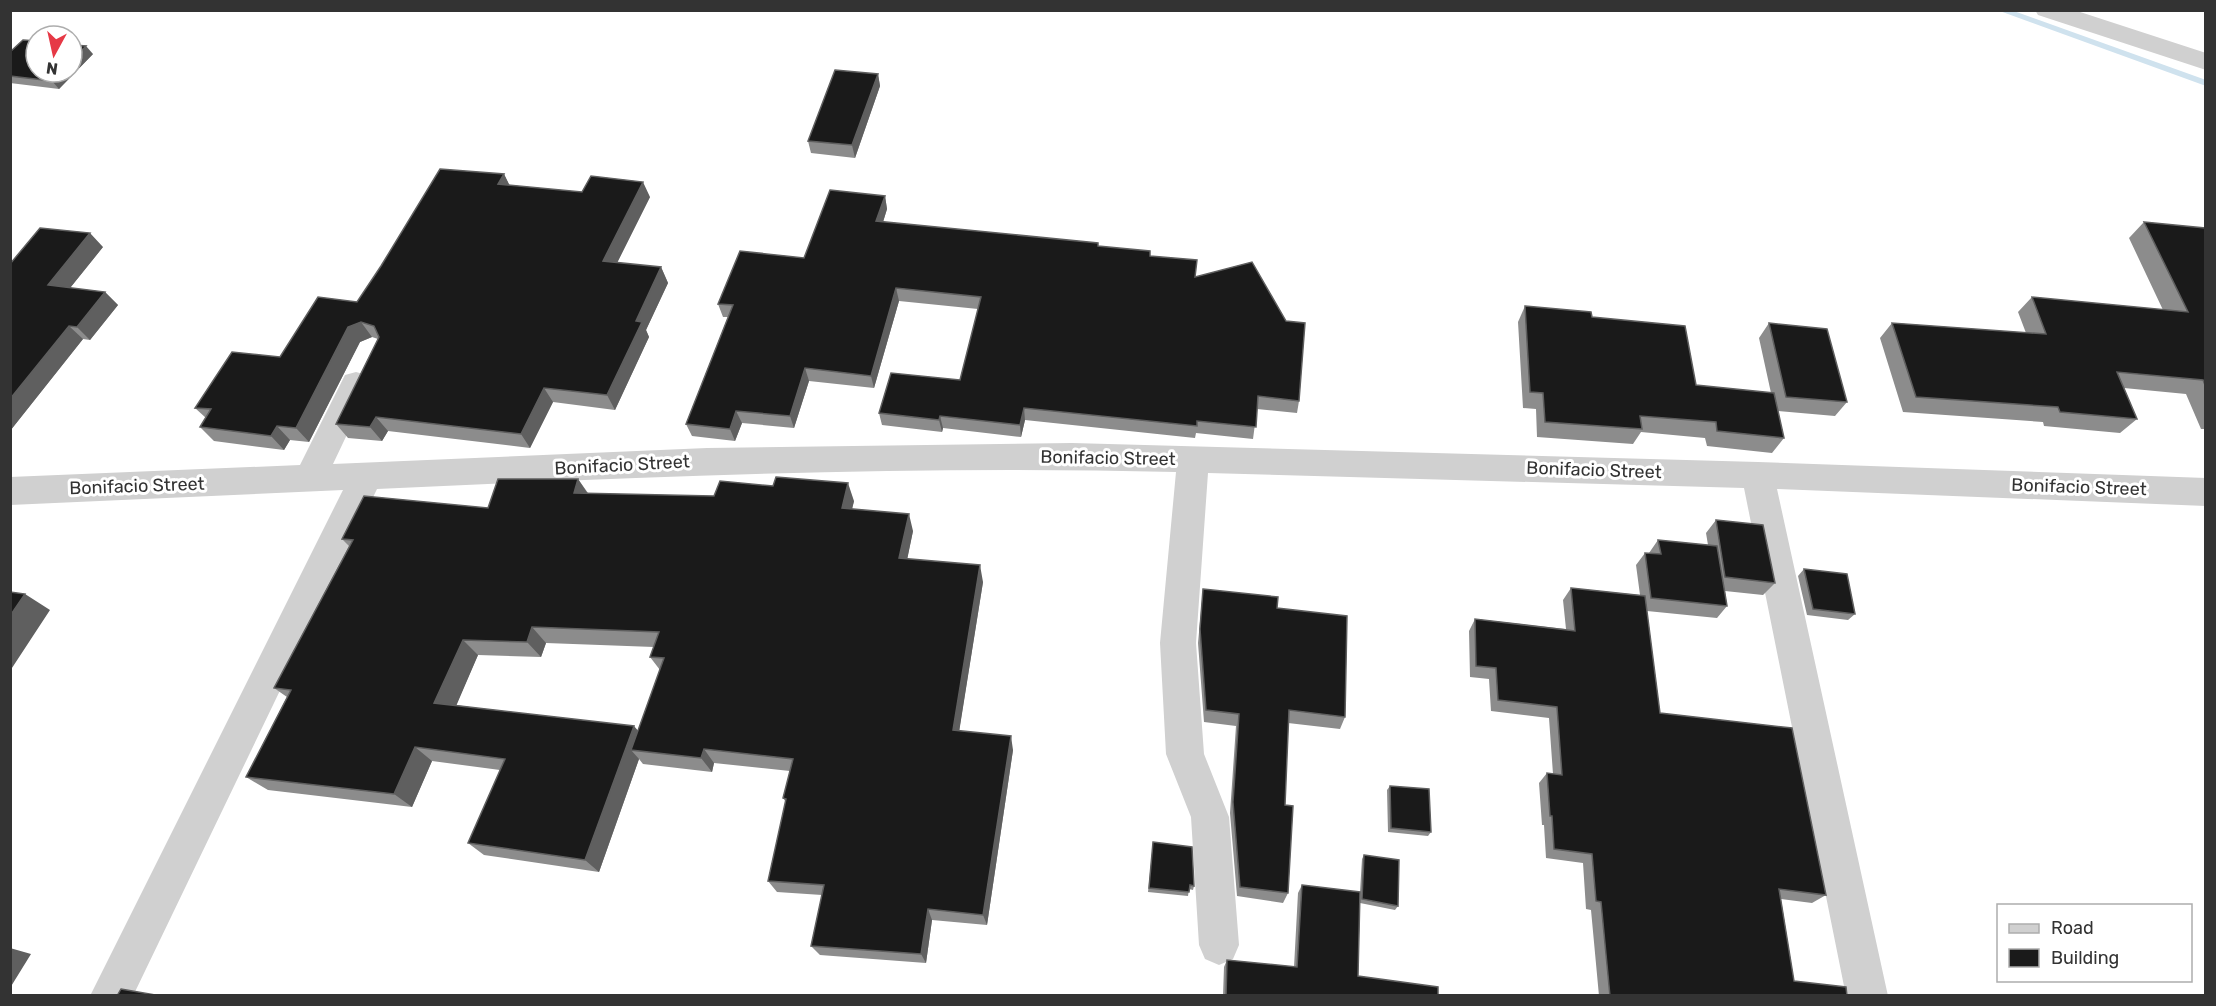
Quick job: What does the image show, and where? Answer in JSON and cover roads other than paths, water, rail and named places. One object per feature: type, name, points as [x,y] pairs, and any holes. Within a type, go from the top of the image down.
[{"type":"street","points":[[2047,10],[2205,62]]},
{"type":"street","points":[[309,479],[368,362]]},
{"type":"street","name":"Bonifacio Street","points":[[10,491],[707,461],[1072,456],[1758,475],[2205,492]]},
{"type":"street","points":[[1193,459],[1178,643],[1185,754],[1210,817],[1219,945]]},
{"type":"street","points":[[1758,475],[1867,996]]},
{"type":"street","points":[[111,996],[366,477]]},
{"type":"waterway","points":[[2001,10],[2206,83]]}]
